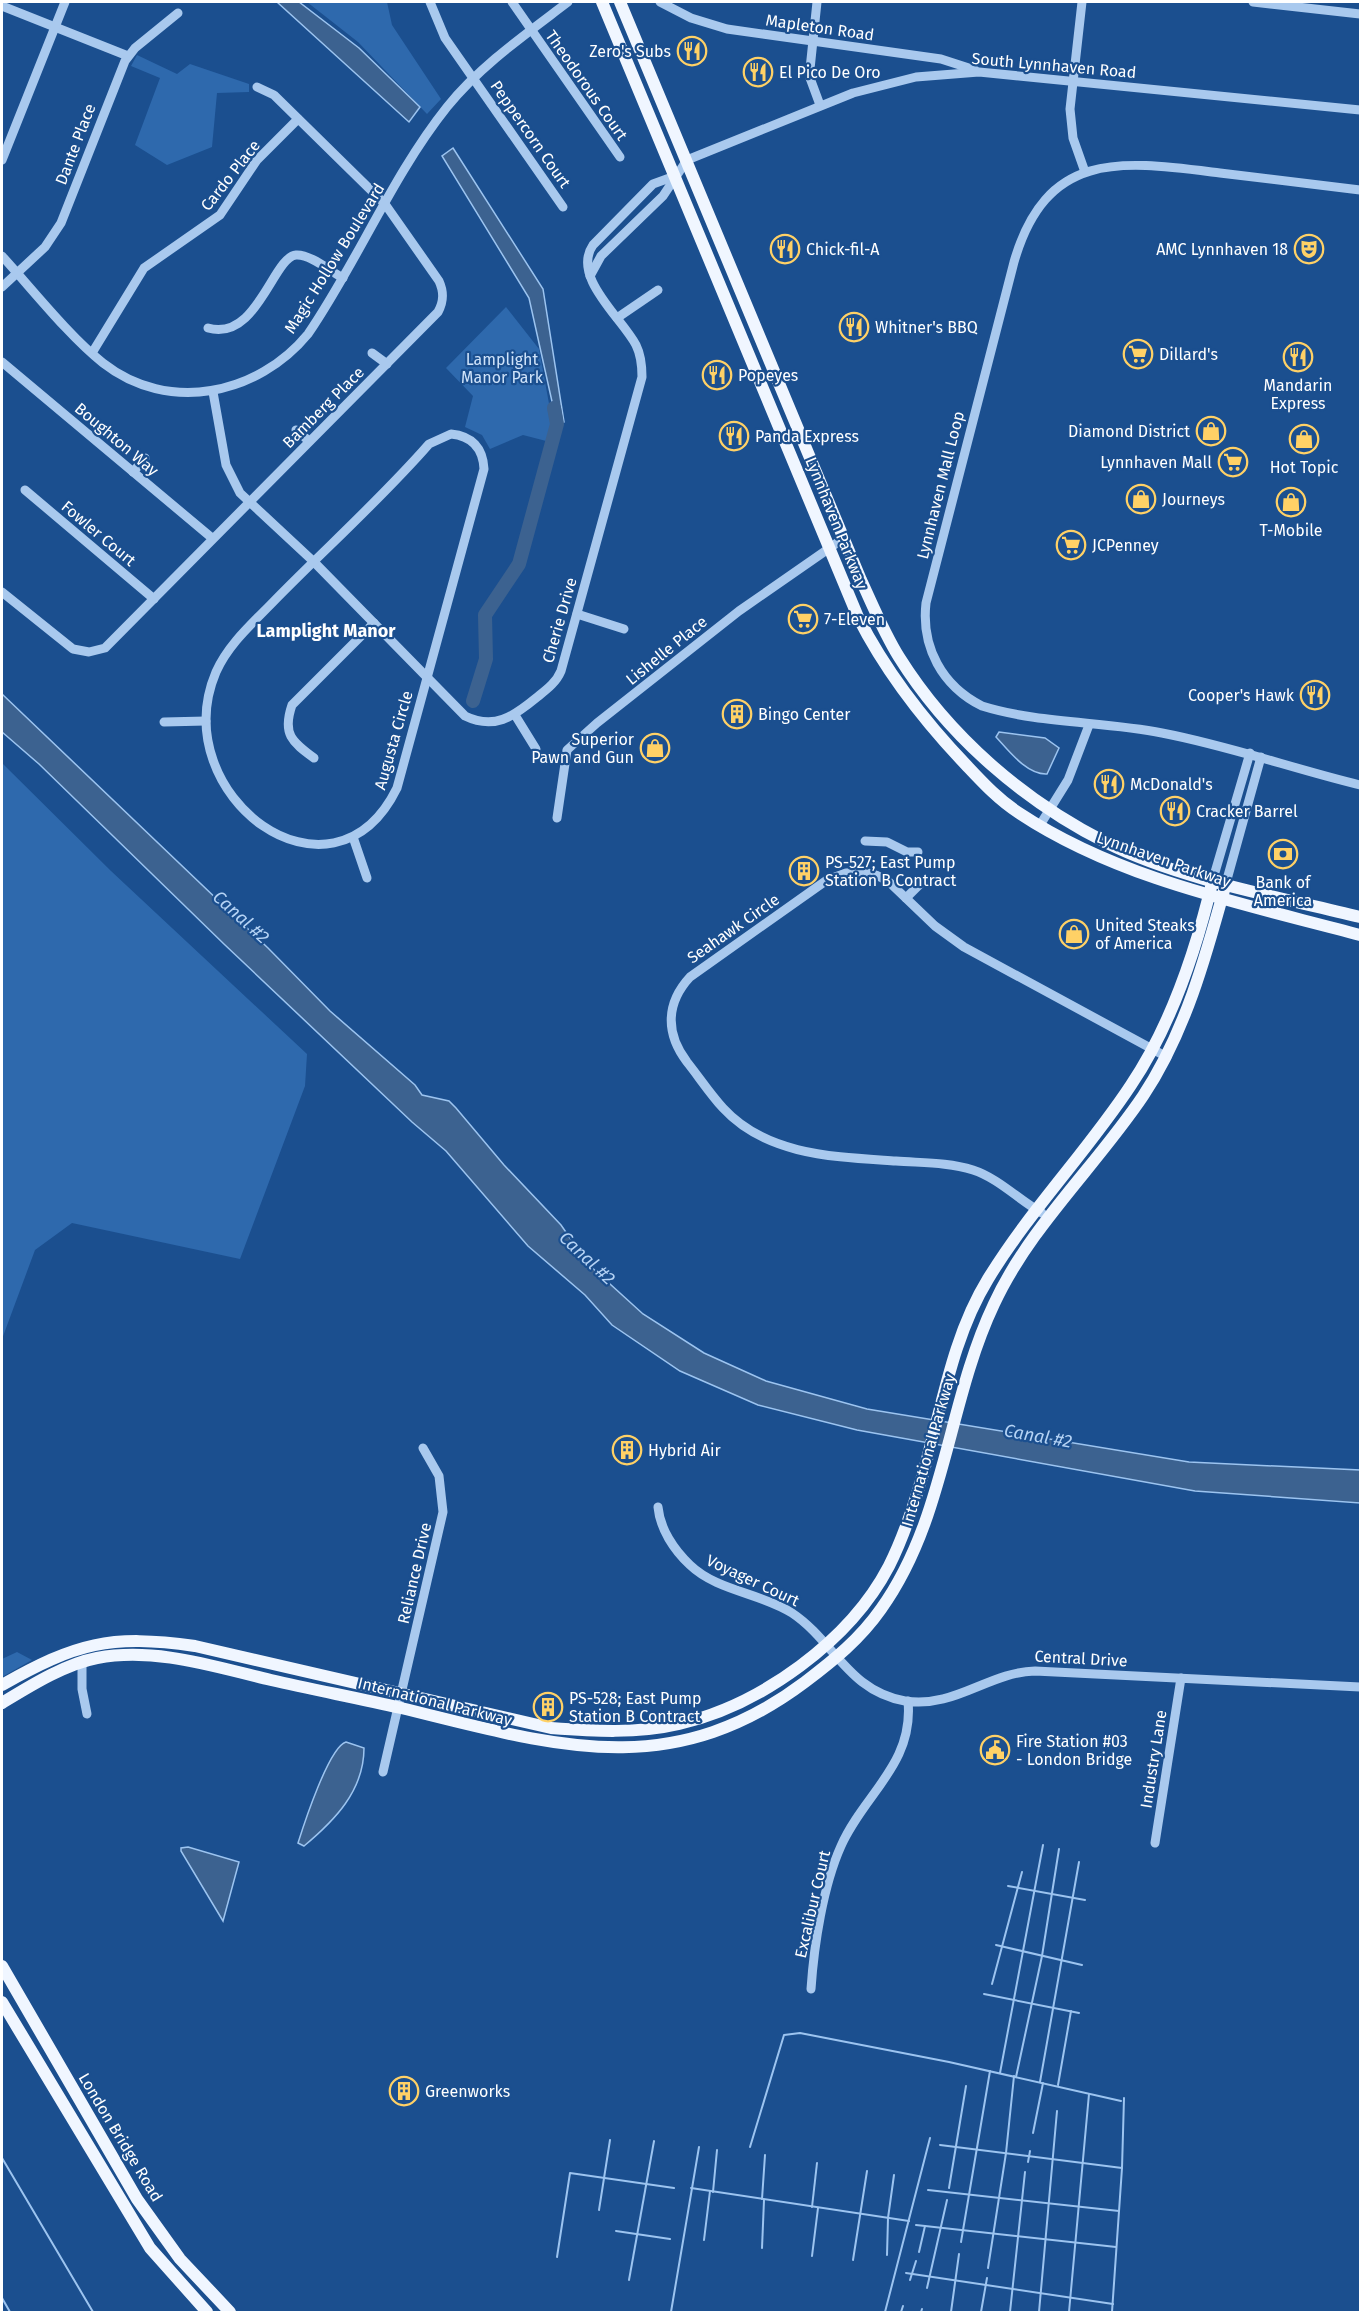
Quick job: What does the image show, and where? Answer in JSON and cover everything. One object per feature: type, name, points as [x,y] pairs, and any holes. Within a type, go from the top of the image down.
[{"type":"main road","name":"Lynnhaven Parkway","points":[[602,2],[858,617],[882,661],[905,695],[945,744],[981,782],[1009,806],[1092,853],[1143,873],[1216,896],[1360,935]]},
{"type":"main road","name":"Lynnhaven Parkway","points":[[620,2],[886,633],[931,702],[992,767],[1051,809],[1108,844],[1148,860],[1226,884],[1360,917]]},
{"type":"main road","name":"International Parkway","points":[[2,1702],[96,1658],[167,1657],[398,1707],[501,1734],[552,1744],[643,1747],[693,1737],[734,1723],[776,1702],[836,1659],[881,1610],[908,1565],[923,1532],[976,1346],[1004,1283],[1142,1098],[1167,1057],[1192,995],[1216,896],[1213,879]]},
{"type":"main road","name":"International Parkway","points":[[2,1685],[46,1660],[97,1643],[153,1640],[195,1646],[551,1728],[606,1731],[679,1724],[733,1705],[783,1678],[825,1645],[864,1602],[889,1566],[911,1514],[956,1348],[969,1316],[988,1278],[1131,1086],[1152,1050],[1181,986],[1216,896],[1226,884]]},
{"type":"main road","name":"London Bridge Road","points":[[2,1966],[137,2199],[180,2259],[230,2313]]},
{"type":"main road","name":"London Bridge Road","points":[[2,2002],[150,2248],[207,2313]]},
{"type":"street","points":[[2,160],[65,2]]},
{"type":"street","name":"Peppercorn Court","points":[[430,2],[445,38],[563,207]]},
{"type":"street","name":"Theodorous Court","points":[[512,2],[620,157]]},
{"type":"street","name":"Magic Hollow Boulevard","points":[[2,256],[92,353],[116,372],[141,384],[170,391],[213,392],[257,376],[292,353],[321,314],[434,125],[473,78],[568,2]]},
{"type":"street","name":"Mapleton Road","points":[[660,2],[692,18],[727,29],[941,59],[979,72]]},
{"type":"street","points":[[817,2],[810,78],[820,105]]},
{"type":"street","points":[[1083,2],[1073,82],[1071,124],[1076,149],[1085,172]]},
{"type":"street","points":[[1257,2],[1360,14]]},
{"type":"street","points":[[1346,12],[1347,2]]},
{"type":"street","points":[[2,6],[128,56]]},
{"type":"street","name":"Dante Place","points":[[2,287],[45,247],[61,223],[120,70],[128,56],[178,13]]},
{"type":"street","name":"South Lynnhaven Road","points":[[687,160],[820,105],[916,76],[979,72],[1360,110]]},
{"type":"street","name":"Bamberg Place","points":[[2,592],[66,645],[89,652],[111,644],[212,538],[438,312],[443,293],[439,281],[385,204],[274,95],[257,87]]},
{"type":"street","name":"Cardo Place","points":[[92,353],[144,268],[220,215],[257,160],[298,119]]},
{"type":"street","points":[[590,276],[601,256],[663,196],[687,160]]},
{"type":"street","name":"Lynnhaven Mall Loop","points":[[1360,190],[1142,164],[1117,165],[1085,172],[1060,186],[1045,200],[1031,217],[1021,238],[928,592],[925,624],[935,662],[953,685],[973,702],[992,710],[1161,733],[1250,753],[1360,785]]},
{"type":"street","points":[[590,276],[586,261],[593,245],[653,184],[675,176]]},
{"type":"street","points":[[208,328],[226,327],[253,310],[283,262],[292,256],[304,256],[343,278]]},
{"type":"street","name":"Cherie Drive","points":[[213,392],[226,465],[234,484],[427,675],[465,716],[477,722],[497,722],[515,715],[557,680],[642,377],[636,344],[590,276]]},
{"type":"street","points":[[617,318],[658,290]]},
{"type":"street","points":[[372,354],[387,364]]},
{"type":"street","name":"Boughton Way","points":[[2,363],[212,538]]},
{"type":"street","points":[[296,430],[309,441]]},
{"type":"street","name":"Augusta Circle","points":[[451,434],[473,442],[481,453],[484,469],[397,788],[378,819],[353,837],[329,843],[297,842],[284,839],[257,822],[236,802],[218,776],[209,749],[206,721],[211,688],[231,646],[313,561],[429,444],[451,434]]},
{"type":"street","points":[[133,472],[145,458]]},
{"type":"street","name":"Fowler Court","points":[[25,490],[154,599]]},
{"type":"street","name":"Lishelle Place","points":[[557,818],[567,750],[597,723],[739,610],[844,538]]},
{"type":"street","points":[[577,614],[624,629]]},
{"type":"street","points":[[314,758],[293,743],[290,736],[288,720],[292,705],[374,623]]},
{"type":"street","points":[[515,715],[536,749]]},
{"type":"street","points":[[164,722],[206,721]]},
{"type":"street","points":[[1040,825],[1075,767],[1089,725]]},
{"type":"street","points":[[1213,879],[1250,753]]},
{"type":"street","points":[[1226,884],[1261,757]]},
{"type":"street","points":[[353,837],[367,878]]},
{"type":"street","points":[[865,841],[887,842],[907,852],[918,852]]},
{"type":"street","name":"Seahawk Circle","points":[[1051,1218],[975,1170],[952,1165],[827,1156],[769,1140],[753,1132],[724,1110],[680,1053],[672,1038],[670,1018],[672,1005],[678,992],[690,977],[827,880],[846,873],[864,872],[888,881],[935,926],[964,947],[1167,1057]]},
{"type":"street","points":[[906,898],[924,879]]},
{"type":"street","name":"Reliance Drive","points":[[383,1772],[443,1512],[439,1476],[423,1448]]},
{"type":"street","name":"Voyager Court","points":[[658,1506],[662,1523],[672,1545],[692,1567],[714,1582],[777,1605],[812,1629],[825,1645]]},
{"type":"street","name":"Central Drive","points":[[825,1645],[836,1659],[862,1683],[887,1696],[908,1701],[946,1700],[1018,1671],[1360,1687]]},
{"type":"street","points":[[82,1663],[82,1689],[87,1714]]},
{"type":"street","name":"Industry Lane","points":[[1155,1843],[1181,1678]]},
{"type":"street","name":"Excalibur Court","points":[[811,1989],[813,1948],[835,1862],[851,1827],[891,1773],[898,1759],[907,1729],[908,1701]]},
{"type":"green space","points":[[307,2],[387,2],[392,25],[441,99],[427,114],[358,42]]},
{"type":"green space","points":[[137,55],[177,74],[190,64],[249,84],[249,92],[217,93],[212,147],[167,165],[135,145],[160,78],[131,66]]},
{"type":"green space","name":"Lamplight Manor Park","points":[[506,307],[539,349],[552,420],[550,442],[523,435],[490,449],[482,435],[465,427],[473,396],[446,368]]},
{"type":"green space","points":[[2,763],[111,871],[307,1054],[305,1086],[240,1259],[72,1223],[35,1250],[2,1339]]},
{"type":"green space","points":[[17,1652],[32,1660],[2,1677],[2,1659]]},
{"type":"shaded area","points":[[277,2],[299,2],[359,48],[420,107],[409,122]]},
{"type":"shaded area","points":[[453,148],[543,289],[564,422],[557,424],[529,298],[442,156]]},
{"type":"shaded area","points":[[2,694],[268,948],[330,1011],[415,1085],[422,1095],[449,1101],[504,1165],[561,1225],[588,1264],[643,1314],[704,1353],[766,1381],[867,1409],[1189,1462],[1360,1470],[1360,1503],[1195,1491],[857,1430],[758,1405],[680,1371],[612,1325],[585,1295],[528,1246],[446,1151],[412,1122],[39,764],[2,732]]},
{"type":"shaded area","points":[[999,732],[1045,738],[1059,748],[1047,774],[1032,771],[1019,761],[996,737]]},
{"type":"shaded area","points":[[346,1742],[364,1748],[359,1778],[345,1804],[304,1846],[298,1843],[318,1787],[332,1757]]},
{"type":"shaded area","points":[[188,1847],[239,1862],[223,1921],[181,1851],[181,1848]]},
{"type":"waterway","points":[[473,701],[486,659],[485,615],[519,564],[557,424],[554,408]]},
{"type":"waterway","points":[[1000,2073],[1043,1845]]},
{"type":"waterway","points":[[1016,2077],[1042,1956],[1059,1849]]},
{"type":"waterway","points":[[1040,2082],[1079,1862]]},
{"type":"waterway","points":[[992,1984],[1022,1872]]},
{"type":"waterway","points":[[1008,1886],[1085,1900]]},
{"type":"waterway","points":[[996,1945],[1082,1965]]},
{"type":"waterway","points":[[984,1994],[1079,2013]]},
{"type":"waterway","points":[[1058,2085],[1071,2011]]},
{"type":"waterway","points":[[750,2147],[784,2035],[800,2033],[949,2062],[1121,2101]]},
{"type":"waterway","points":[[961,2242],[990,2071]]},
{"type":"waterway","points":[[988,2268],[1006,2153],[1014,2076]]},
{"type":"waterway","points":[[1033,2133],[1043,2083]]},
{"type":"waterway","points":[[949,2188],[966,2086]]},
{"type":"waterway","points":[[1069,2312],[1089,2094]]},
{"type":"waterway","points":[[940,2145],[1122,2168],[1124,2098]]},
{"type":"waterway","points":[[1039,2312],[1057,2111]]},
{"type":"waterway","points":[[885,2312],[930,2138]]},
{"type":"waterway","points":[[599,2210],[610,2140]]},
{"type":"waterway","points":[[629,2280],[654,2141]]},
{"type":"waterway","points":[[671,2312],[699,2147]]},
{"type":"waterway","points":[[713,2192],[717,2150]]},
{"type":"waterway","points":[[1028,2162],[1030,2151]]},
{"type":"waterway","points":[[762,2199],[765,2155]]},
{"type":"waterway","points":[[2,2158],[93,2312]]},
{"type":"waterway","points":[[812,2207],[817,2163]]},
{"type":"waterway","points":[[1112,2312],[1122,2168]]},
{"type":"waterway","points":[[853,2260],[867,2171]]},
{"type":"waterway","points":[[1010,2312],[1025,2172]]},
{"type":"waterway","points":[[557,2257],[570,2173],[674,2188]]},
{"type":"waterway","points":[[887,2255],[888,2218],[894,2175]]},
{"type":"waterway","points":[[691,2188],[909,2221]]},
{"type":"waterway","points":[[928,2190],[1119,2211]]},
{"type":"waterway","points":[[704,2240],[710,2191]]},
{"type":"waterway","points":[[762,2248],[764,2200]]},
{"type":"waterway","points":[[927,2288],[947,2200]]},
{"type":"waterway","points":[[812,2256],[818,2208]]},
{"type":"waterway","points":[[916,2225],[1116,2247]]},
{"type":"waterway","points":[[919,2252],[925,2226]]},
{"type":"waterway","points":[[616,2231],[670,2239]]},
{"type":"waterway","points":[[951,2312],[959,2254]]},
{"type":"waterway","points":[[910,2280],[916,2261]]},
{"type":"waterway","points":[[906,2273],[1113,2304]]},
{"type":"waterway","points":[[981,2312],[987,2278]]},
{"type":"waterway","points":[[2,2298],[10,2312]]},
{"type":"waterway","points":[[901,2312],[903,2306]]},
{"type":"place","name":"Zero's Subs","points":[[692,51]]},
{"type":"place","name":"El Pico De Oro","points":[[758,72]]},
{"type":"place","name":"Chick-fil-A","points":[[785,249]]},
{"type":"place","name":"AMC Lynnhaven 18","points":[[1309,249]]},
{"type":"place","name":"Whitner's BBQ","points":[[854,327]]},
{"type":"place","name":"Dillard's","points":[[1138,354]]},
{"type":"place","name":"Mandarin Express","points":[[1298,357]]},
{"type":"place","name":"Popeyes","points":[[717,375]]},
{"type":"place","name":"Diamond District","points":[[1211,431]]},
{"type":"place","name":"Panda Express","points":[[734,436]]},
{"type":"place","name":"Hot Topic","points":[[1304,439]]},
{"type":"place","name":"Lynnhaven Mall","points":[[1233,462]]},
{"type":"place","name":"Journeys","points":[[1141,499]]},
{"type":"place","name":"T-Mobile","points":[[1291,502]]},
{"type":"place","name":"JCPenney","points":[[1071,545]]},
{"type":"place","name":"7-Eleven","points":[[803,619]]},
{"type":"place","name":"Cooper's Hawk","points":[[1315,695]]},
{"type":"place","name":"Bingo Center","points":[[737,714]]},
{"type":"place","name":"Superior Pawn and Gun","points":[[655,748]]},
{"type":"place","name":"McDonald's","points":[[1109,784]]},
{"type":"place","name":"Cracker Barrel","points":[[1175,811]]},
{"type":"place","name":"Bank of America","points":[[1283,854]]},
{"type":"place","name":"PS-527; East Pump Station B Contract","points":[[804,871]]},
{"type":"place","name":"United Steaks of America","points":[[1074,934]]},
{"type":"place","name":"Hybrid Air","points":[[627,1450]]},
{"type":"place","name":"PS-528; East Pump Station B Contract","points":[[548,1707]]},
{"type":"place","name":"Fire Station #03 - London Bridge","points":[[995,1750]]},
{"type":"place","name":"Greenworks","points":[[404,2091]]},
{"type":"district","name":"Lamplight Manor","points":[[326,631]]},
{"type":"water label","name":"Canal #2","points":[[241,917]]},
{"type":"water label","name":"Canal #2","points":[[587,1258]]},
{"type":"water label","name":"Canal #2","points":[[1038,1436]]}]
